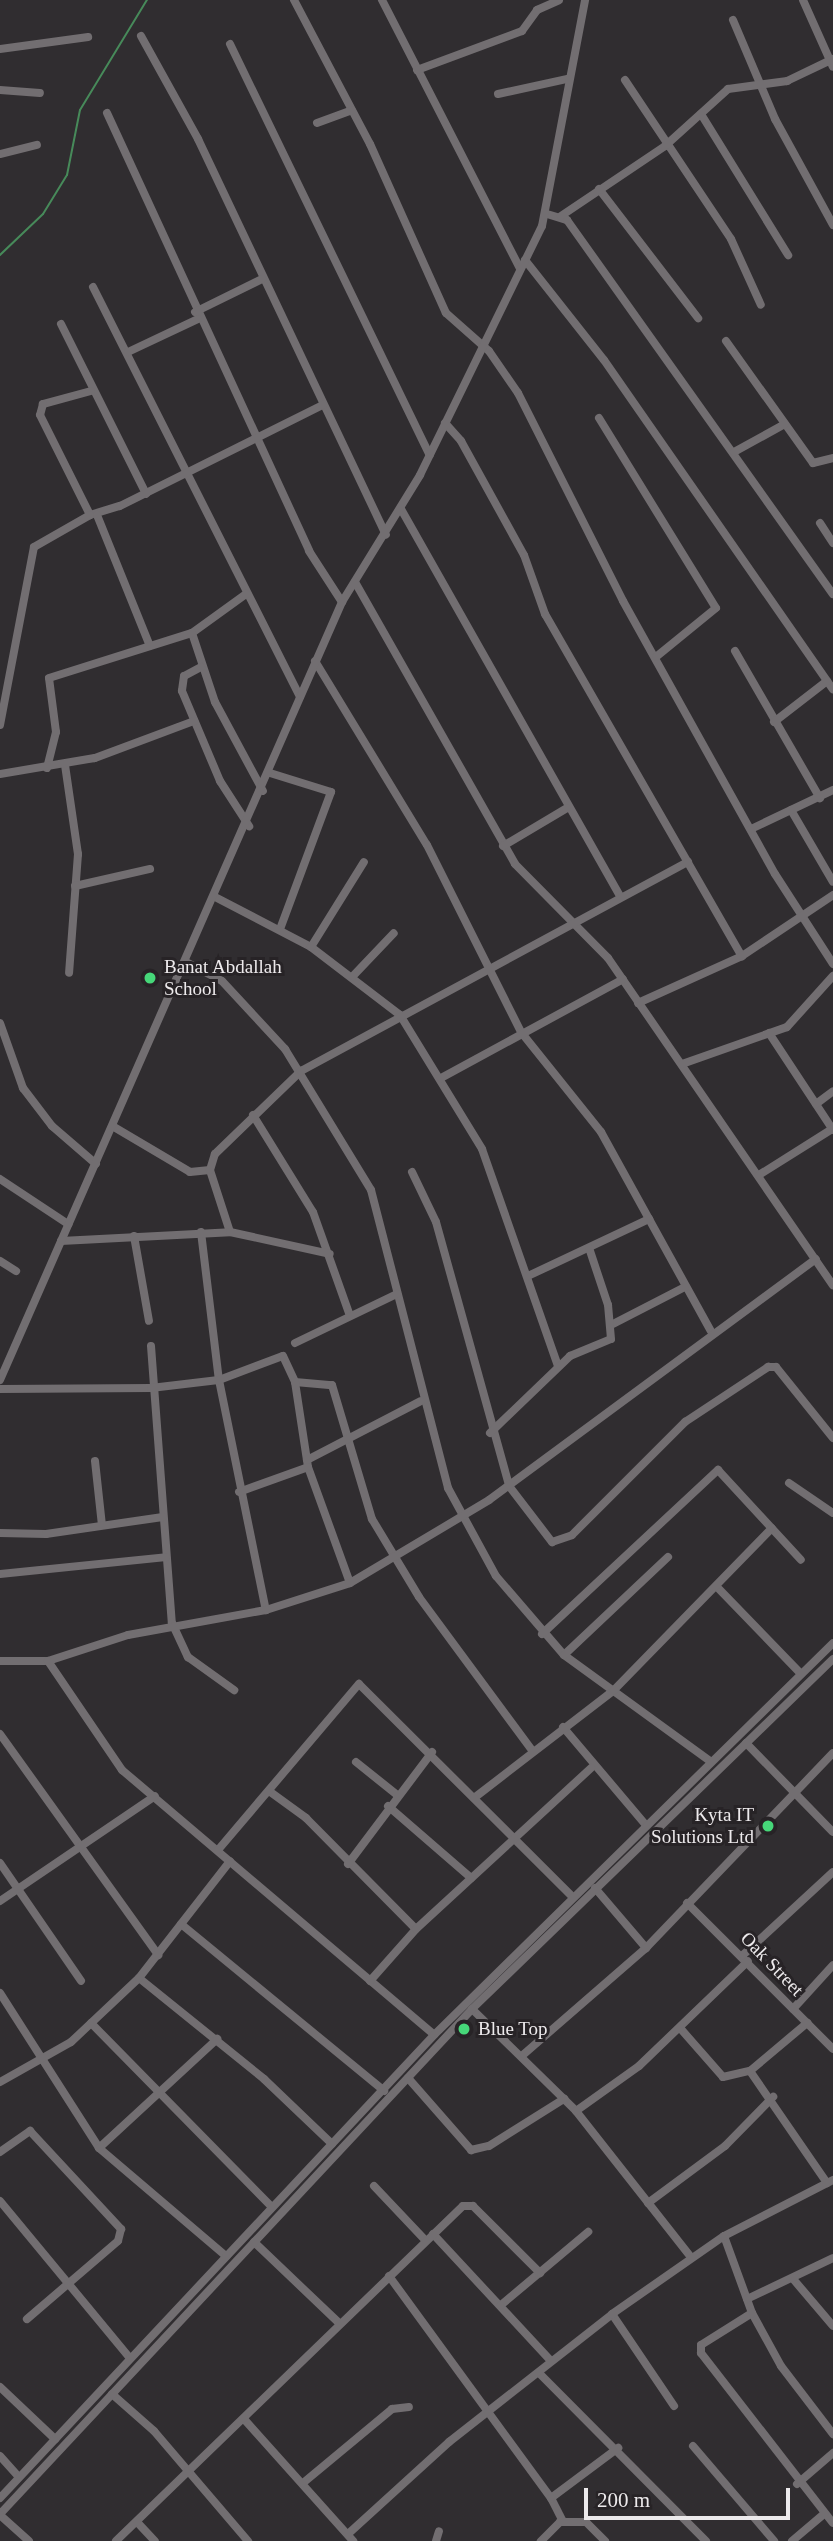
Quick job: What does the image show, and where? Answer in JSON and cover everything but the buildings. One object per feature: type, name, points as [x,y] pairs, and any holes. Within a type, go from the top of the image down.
[{"type":"street","points":[[294,0],[352,110],[446,313],[482,346],[518,393],[656,657],[751,829],[833,964]]},
{"type":"street","points":[[382,0],[520,269]]},
{"type":"street","points":[[417,70],[522,31],[537,10],[559,0]]},
{"type":"street","points":[[0,1380],[249,826],[300,697],[342,602],[401,509],[430,455],[547,214],[567,79],[586,0]]},
{"type":"street","points":[[547,214],[561,216],[665,146],[728,89],[787,81],[832,62],[803,0]]},
{"type":"street","points":[[733,20],[762,85],[833,225]]},
{"type":"street","points":[[141,36],[198,139],[262,279],[386,534]]},
{"type":"street","points":[[0,49],[88,37]]},
{"type":"street","points":[[230,44],[430,455]]},
{"type":"street","points":[[498,94],[567,79]]},
{"type":"street","points":[[625,80],[665,146],[731,239],[761,305]]},
{"type":"street","points":[[0,90],[40,93]]},
{"type":"street","points":[[317,123],[352,110]]},
{"type":"street","points":[[107,113],[196,315],[309,551],[342,602]]},
{"type":"street","points":[[701,114],[788,255]]},
{"type":"street","points":[[0,154],[37,145]]},
{"type":"street","points":[[599,189],[698,318]]},
{"type":"street","points":[[561,216],[829,581],[833,594]]},
{"type":"street","points":[[525,261],[604,360],[833,689]]},
{"type":"street","points":[[128,352],[262,279]]},
{"type":"street","points":[[93,287],[300,697]]},
{"type":"street","points":[[61,324],[92,391],[146,494]]},
{"type":"street","points":[[726,341],[817,467],[833,458]]},
{"type":"street","points":[[92,391],[43,404],[40,415],[94,515],[150,646]]},
{"type":"street","points":[[0,724],[34,547],[94,515],[146,494],[323,405]]},
{"type":"street","points":[[599,418],[716,608],[656,657]]},
{"type":"street","points":[[445,423],[461,441],[524,555],[537,600],[742,956]]},
{"type":"street","points":[[733,452],[785,424]]},
{"type":"street","points":[[401,509],[567,808],[620,896]]},
{"type":"street","points":[[820,523],[833,542]]},
{"type":"street","points":[[355,582],[503,846],[623,979],[833,1284]]},
{"type":"street","points":[[47,768],[56,732],[49,678],[192,633],[246,594]]},
{"type":"street","points":[[192,633],[201,667],[263,791]]},
{"type":"street","points":[[735,651],[820,798]]},
{"type":"street","points":[[315,661],[427,845],[521,1032],[584,1106],[711,1331]]},
{"type":"street","points":[[201,667],[181,681],[194,721],[220,781],[249,826]]},
{"type":"street","points":[[774,722],[827,681]]},
{"type":"street","points":[[0,774],[65,765],[194,721]]},
{"type":"street","points":[[65,765],[78,854],[69,973]]},
{"type":"street","points":[[270,773],[331,792],[279,929]]},
{"type":"street","points":[[751,829],[833,790]]},
{"type":"street","points":[[503,846],[567,808]]},
{"type":"street","points":[[791,810],[833,882]]},
{"type":"street","points":[[311,947],[363,862]]},
{"type":"street","points":[[230,1232],[210,1170],[220,1146],[301,1071],[571,922],[688,862]]},
{"type":"street","points":[[75,886],[150,869]]},
{"type":"street","points":[[638,1003],[742,956],[833,895]]},
{"type":"street","points":[[217,898],[311,947],[353,976],[400,1015],[441,1078],[491,1169],[558,1366]]},
{"type":"street","points":[[353,976],[394,933]]},
{"type":"street","points":[[188,963],[231,989],[301,1071],[371,1190],[421,1401],[462,1519],[513,1601],[564,1655],[710,1761]]},
{"type":"street","points":[[682,1065],[787,1027],[833,976]]},
{"type":"street","points":[[441,1078],[521,1032],[623,979]]},
{"type":"street","points":[[0,1023],[2,1037],[37,1109],[96,1164]]},
{"type":"street","points":[[759,1175],[833,1129],[769,1033]]},
{"type":"street","points":[[816,1104],[833,1091]]},
{"type":"street","points":[[253,1115],[303,1192],[330,1254],[350,1316]]},
{"type":"street","points":[[114,1127],[190,1172],[210,1170]]},
{"type":"street","points":[[412,1172],[436,1222],[490,1433],[509,1486],[552,1542],[563,1543],[685,1422],[768,1367],[776,1367],[833,1438]]},
{"type":"street","points":[[0,1179],[68,1224]]},
{"type":"street","points":[[528,1276],[649,1219]]},
{"type":"street","points":[[201,1232],[219,1380],[239,1492],[266,1610]]},
{"type":"street","points":[[61,1241],[230,1232],[330,1254]]},
{"type":"street","points":[[134,1236],[149,1321]]},
{"type":"street","points":[[490,1433],[558,1366],[606,1343],[611,1325],[589,1248]]},
{"type":"street","points":[[0,1661],[48,1661],[172,1623],[266,1610],[350,1583],[392,1555],[462,1519],[711,1331],[816,1259]]},
{"type":"street","points":[[0,1261],[16,1271]]},
{"type":"street","points":[[611,1325],[685,1287]]},
{"type":"street","points":[[295,1343],[397,1294]]},
{"type":"street","points":[[151,1346],[151,1388],[172,1623],[188,1657],[234,1690]]},
{"type":"street","points":[[0,1389],[151,1388],[219,1380],[282,1356],[295,1382],[307,1463],[350,1583]]},
{"type":"street","points":[[295,1382],[332,1385],[367,1509],[392,1555],[532,1750]]},
{"type":"street","points":[[239,1492],[347,1444],[421,1401]]},
{"type":"street","points":[[96,1461],[102,1525]]},
{"type":"street","points":[[542,1634],[718,1470],[801,1560]]},
{"type":"street","points":[[789,1483],[833,1513]]},
{"type":"street","points":[[0,1534],[163,1517]]},
{"type":"street","points":[[474,1798],[532,1750],[614,1690],[719,1589],[772,1528]]},
{"type":"street","points":[[0,1574],[166,1557]]},
{"type":"street","points":[[564,1655],[668,1557]]},
{"type":"street","points":[[719,1589],[801,1674]]},
{"type":"street","points":[[0,2498],[434,2035],[571,1895],[833,1643]]},
{"type":"street","points":[[29,2541],[0,2514],[472,2009],[833,1659]]},
{"type":"street","points":[[48,1661],[98,1740],[155,1796],[434,2035]]},
{"type":"street","points":[[218,1850],[359,1685],[432,1752],[571,1895]]},
{"type":"street","points":[[563,1727],[591,1768],[645,1824]]},
{"type":"street","points":[[0,1734],[78,1849],[158,1955]]},
{"type":"street","points":[[746,1743],[833,1832]]},
{"type":"street","points":[[348,1864],[396,1794],[432,1752]]},
{"type":"street","points":[[524,2054],[646,1948],[833,1753]]},
{"type":"street","points":[[356,1762],[396,1794]]},
{"type":"street","points":[[370,1981],[416,1929],[591,1768]]},
{"type":"street","points":[[269,1791],[306,1818],[348,1864],[416,1929]]},
{"type":"street","points":[[0,1901],[155,1796]]},
{"type":"street","points":[[388,1806],[471,1878]]},
{"type":"street","points":[[615,1852],[623,1860]]},
{"type":"street","points":[[0,2082],[43,2060],[91,2023],[139,1978],[230,1861]]},
{"type":"street","points":[[0,1863],[81,1981]]},
{"type":"street","points":[[576,2111],[680,2028],[745,1958],[833,1872]]},
{"type":"street","points":[[595,1888],[646,1948]]},
{"type":"street","name":"Oak Street","points":[[687,1903],[745,1958],[833,2049]]},
{"type":"street","points":[[181,1924],[390,2097]]},
{"type":"street","points":[[793,2009],[833,1965]]},
{"type":"street","points":[[139,1978],[217,2039],[332,2144]]},
{"type":"street","points":[[0,1993],[99,2148],[226,2256]]},
{"type":"street","points":[[472,2009],[524,2054],[576,2111],[691,2257]]},
{"type":"street","points":[[91,2023],[272,2207]]},
{"type":"street","points":[[680,2028],[723,2077],[750,2071],[807,2023]]},
{"type":"street","points":[[99,2148],[156,2092],[217,2039]]},
{"type":"street","points":[[244,2419],[351,2537],[491,2409],[612,2314],[724,2236],[830,2181],[774,2097],[750,2071]]},
{"type":"street","points":[[408,2078],[471,2150],[489,2146],[564,2099]]},
{"type":"street","points":[[648,2203],[725,2146],[774,2097]]},
{"type":"street","points":[[0,2152],[30,2131],[121,2229],[118,2241],[27,2319]]},
{"type":"street","points":[[374,2186],[501,2305],[551,2361]]},
{"type":"street","points":[[0,2201],[130,2358]]},
{"type":"street","points":[[116,2541],[244,2419],[338,2322],[463,2206],[473,2206],[540,2273]]},
{"type":"street","points":[[501,2305],[588,2232]]},
{"type":"street","points":[[724,2236],[752,2313],[781,2367],[833,2434]]},
{"type":"street","points":[[254,2242],[338,2322]]},
{"type":"street","points":[[747,2299],[794,2280],[833,2258]]},
{"type":"street","points":[[389,2276],[491,2409],[551,2498],[560,2522]]},
{"type":"street","points":[[794,2280],[833,2326]]},
{"type":"street","points":[[752,2313],[700,2348],[797,2484],[833,2523]]},
{"type":"street","points":[[612,2314],[674,2406]]},
{"type":"street","points":[[140,2348],[148,2356]]},
{"type":"street","points":[[539,2373],[618,2448],[706,2541]]},
{"type":"street","points":[[0,2387],[55,2439]]},
{"type":"street","points":[[112,2394],[189,2473],[248,2541]]},
{"type":"street","points":[[303,2483],[392,2409],[408,2407]]},
{"type":"street","points":[[693,2446],[774,2541]]},
{"type":"street","points":[[551,2498],[618,2448]]},
{"type":"street","points":[[797,2484],[833,2453]]},
{"type":"street","points":[[0,2456],[19,2477]]},
{"type":"street","points":[[792,2541],[824,2514]]},
{"type":"street","points":[[137,2522],[155,2541]]},
{"type":"street","points":[[541,2541],[560,2522],[586,2522],[605,2541]]},
{"type":"street","points":[[436,2541],[439,2531]]},
{"type":"waterway","points":[[0,255],[43,214],[67,175],[80,110],[147,0]]},
{"type":"place","name":"Banat Abdallah School","points":[[150,978]]},
{"type":"place","name":"Kyta IT Solutions Ltd","points":[[768,1826]]},
{"type":"place","name":"Blue Top","points":[[464,2029]]}]
